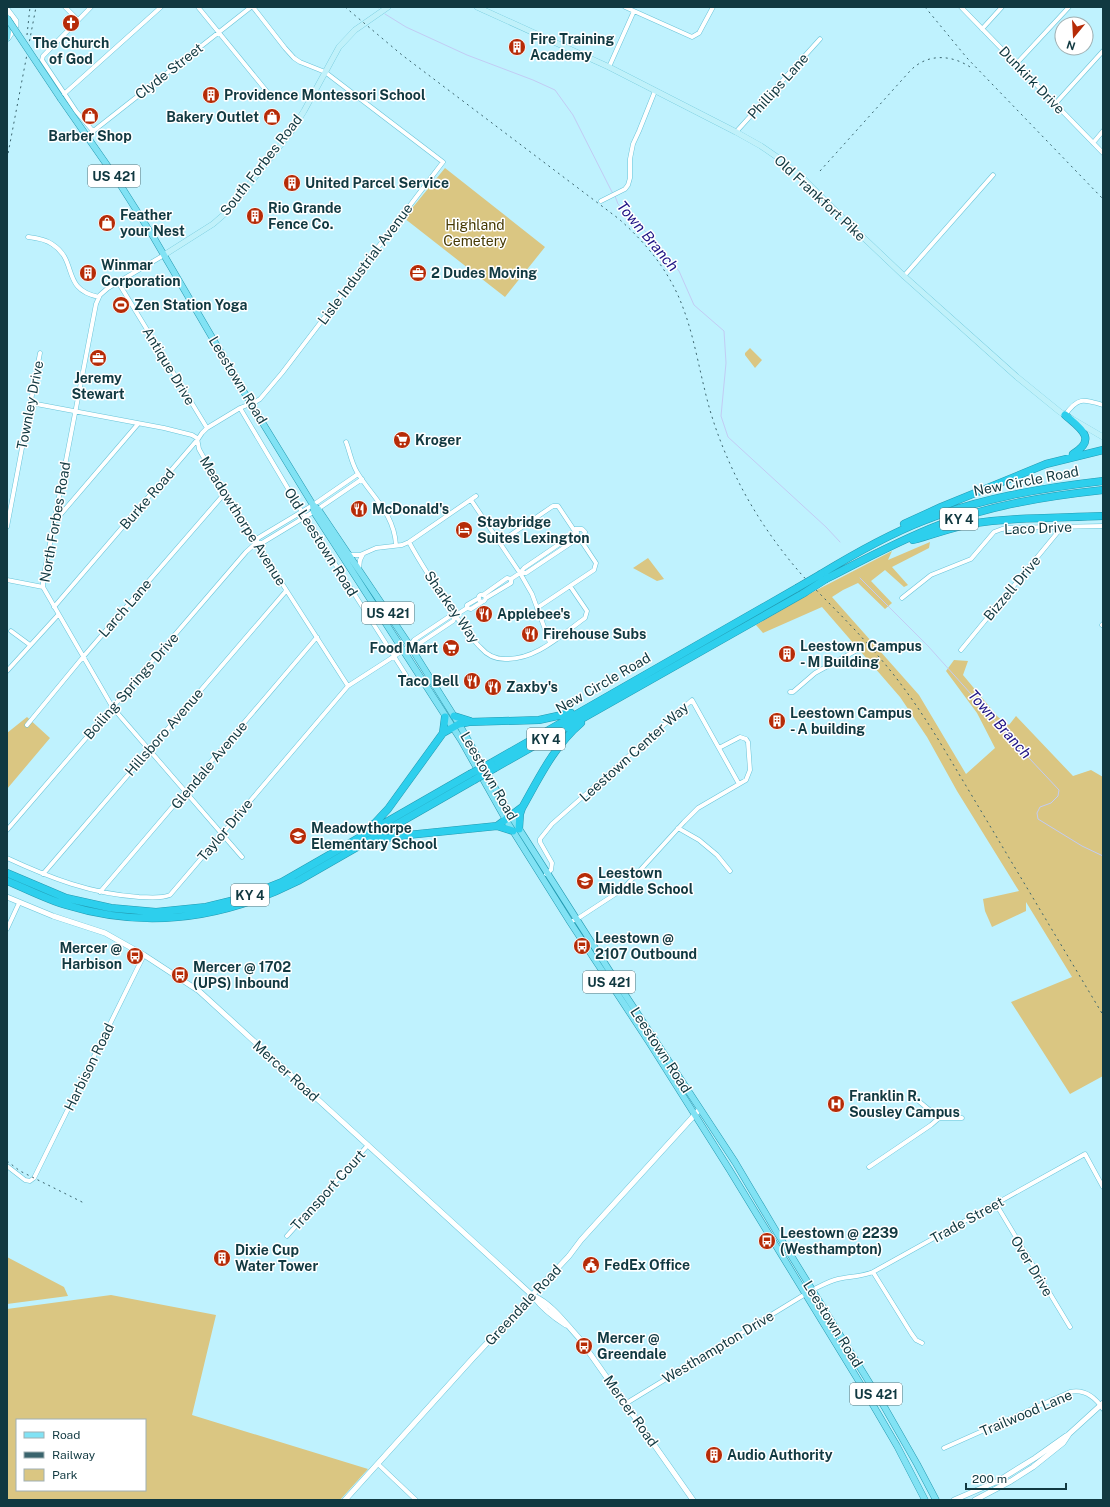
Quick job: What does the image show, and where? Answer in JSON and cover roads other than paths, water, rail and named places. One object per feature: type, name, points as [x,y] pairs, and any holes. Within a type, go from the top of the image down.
[{"type":"highway","points":[[1065,415],[1083,431],[1086,438],[1083,448],[1068,458]]},
{"type":"highway","points":[[883,539],[895,528],[941,507],[1046,464],[1103,450]]},
{"type":"highway","name":"New Circle Road","points":[[493,766],[585,708],[883,539],[925,520],[993,499],[1038,490],[1103,481]]},
{"type":"highway","name":"New Circle Road","points":[[7,881],[50,899],[84,910],[102,914],[139,918],[179,917],[223,910],[260,898],[298,882],[336,856],[472,777],[597,710],[826,579],[897,542],[948,522],[992,509],[1033,500],[1103,490]]},
{"type":"highway","points":[[897,542],[913,540],[968,525],[992,521],[1103,516]]},
{"type":"highway","points":[[336,856],[371,827],[383,814],[443,733],[459,724],[474,722],[539,720],[564,715],[585,708]]},
{"type":"highway","points":[[336,856],[390,837],[497,826],[516,830],[522,808],[553,754],[563,740],[597,710]]},
{"type":"highway","points":[[454,716],[474,722]]},
{"type":"highway","points":[[443,733],[445,717]]},
{"type":"highway","points":[[497,826],[522,808]]},
{"type":"highway","name":"New Circle Road","points":[[7,873],[66,898],[97,906],[134,911],[172,911],[206,907],[240,899],[277,884],[336,856]]},
{"type":"main road","name":"South Forbes Road","points":[[164,255],[213,224],[228,211],[291,132],[339,47],[349,35],[388,7]]},
{"type":"main road","name":"Old Frankfort Pike","points":[[477,7],[609,67],[761,146],[795,170],[904,276],[1017,377],[1065,415],[1103,437]]},
{"type":"main road","name":"US 421","points":[[7,18],[63,96],[164,255]]},
{"type":"main road","points":[[7,27],[7,39]]},
{"type":"main road","name":"Leestown Road","points":[[164,255],[251,404],[316,510],[516,830],[545,875],[577,919],[651,1040],[695,1116],[866,1393],[925,1500]]},
{"type":"main road","name":"Leestown Road","points":[[316,510],[410,646],[454,716],[509,818]]},
{"type":"main road","name":"Leestown Road","points":[[545,875],[570,922],[735,1162],[918,1464],[936,1500]]},
{"type":"street","points":[[65,7],[78,20]]},
{"type":"street","points":[[90,7],[43,56],[42,60],[63,96],[93,131]]},
{"type":"street","points":[[63,96],[161,7]]},
{"type":"street","points":[[198,7],[269,94]]},
{"type":"street","points":[[252,7],[294,58],[325,72]]},
{"type":"street","name":"Clyde Street","points":[[87,136],[252,7]]},
{"type":"street","points":[[625,7],[692,37],[699,33],[713,7]]},
{"type":"street","name":"Dunkirk Drive","points":[[961,7],[1103,153]]},
{"type":"street","points":[[982,29],[1002,7]]},
{"type":"street","points":[[1017,63],[1069,7]]},
{"type":"street","points":[[7,9],[16,21],[16,26],[7,39]]},
{"type":"street","points":[[609,67],[634,11]]},
{"type":"street","name":"Phillips Lane","points":[[736,132],[820,39]]},
{"type":"street","points":[[1055,104],[1103,51]]},
{"type":"street","name":"Lisle Industrial Avenue","points":[[251,404],[263,395],[282,373],[443,162],[325,72]]},
{"type":"street","points":[[601,201],[628,185],[633,144],[655,91]]},
{"type":"street","points":[[1092,143],[1103,131]]},
{"type":"street","points":[[904,276],[993,175]]},
{"type":"street","points":[[28,237],[44,240],[57,248],[66,259],[76,285],[87,294],[99,297],[104,291],[164,255]]},
{"type":"street","name":"Antique Drive","points":[[118,282],[207,428]]},
{"type":"street","name":"North Forbes Road","points":[[99,297],[92,322],[43,580],[43,587],[113,708],[242,856]]},
{"type":"street","name":"Townley Drive","points":[[7,527],[40,353]]},
{"type":"street","points":[[1065,415],[1073,405],[1081,401],[1103,405]]},
{"type":"street","name":"Meadowthorpe Avenue","points":[[31,403],[164,428],[196,437],[201,453],[225,493],[286,591],[348,686]]},
{"type":"street","name":"Burke Road","points":[[54,607],[198,440],[202,433],[207,428],[240,408],[251,404]]},
{"type":"street","name":"Old Leestown Road","points":[[240,408],[305,518],[406,675]]},
{"type":"street","points":[[54,522],[138,424]]},
{"type":"street","points":[[346,442],[351,459],[358,474],[388,514],[394,529],[396,546]]},
{"type":"street","name":"Boiling Springs Drive","points":[[7,830],[246,552],[256,543],[257,540],[313,505],[358,474]]},
{"type":"street","name":"Boiling Springs Drive","points":[[256,543],[262,543],[305,518],[362,479]]},
{"type":"street","name":"Larch Lane","points":[[26,725],[83,656],[225,493]]},
{"type":"street","points":[[346,552],[356,556],[376,548],[396,546],[409,542],[476,496]]},
{"type":"street","points":[[471,500],[500,542],[532,594],[550,644]]},
{"type":"street","points":[[500,542],[553,506],[560,507],[576,531]]},
{"type":"street","name":"Laco Drive","points":[[902,598],[931,575],[971,559],[997,530],[1008,528],[1103,526]]},
{"type":"street","name":"Bizzell Drive","points":[[961,650],[1062,527]]},
{"type":"street","points":[[582,529],[585,532],[581,538],[526,573],[520,573],[524,568],[576,531],[582,529]]},
{"type":"street","points":[[537,608],[594,570],[596,563],[581,538]]},
{"type":"street","name":"Sharkey Way","points":[[409,542],[417,557],[456,615],[480,648],[492,657],[505,659],[518,658],[539,651],[585,618],[587,611],[570,586]]},
{"type":"street","points":[[359,571],[358,565],[363,554]]},
{"type":"street","name":"Taylor Drive","points":[[7,858],[43,874],[77,886],[100,892],[126,896],[149,897],[170,895],[348,686],[403,649],[410,646],[414,640],[450,616],[456,615],[467,608],[467,605],[480,600],[485,600],[485,597],[511,583],[511,579],[520,573]]},
{"type":"street","points":[[7,580],[43,587]]},
{"type":"street","name":"Hillsboro Avenue","points":[[43,874],[286,591]]},
{"type":"street","points":[[7,671],[58,615]]},
{"type":"street","points":[[11,631],[30,645]]},
{"type":"street","name":"Glendale Avenue","points":[[100,892],[317,637]]},
{"type":"street","points":[[790,692],[793,692],[815,673],[857,650]]},
{"type":"street","name":"Leestown Center Way","points":[[545,875],[551,870],[552,864],[540,842],[540,839],[545,832],[552,824],[692,700],[738,784]]},
{"type":"street","points":[[570,922],[623,889],[698,808],[746,780],[750,770],[748,742],[746,739],[740,736],[719,748]]},
{"type":"street","points":[[678,828],[699,840],[717,855],[730,871]]},
{"type":"street","name":"Mercer Road","points":[[7,897],[53,916],[106,933],[144,955],[199,991],[533,1296],[542,1300],[559,1315],[566,1325],[585,1345],[693,1500]]},
{"type":"street","points":[[7,928],[19,903]]},
{"type":"street","name":"Harbison Road","points":[[7,1166],[25,1180],[30,1181],[34,1178],[144,955]]},
{"type":"street","points":[[915,1098],[939,1118],[962,1118]]},
{"type":"street","name":"Greendale Road","points":[[345,1500],[473,1358],[533,1296],[700,1109]]},
{"type":"street","points":[[868,1167],[931,1126],[939,1118]]},
{"type":"street","name":"Transport Court","points":[[287,1236],[368,1145]]},
{"type":"street","name":"Trade Street","points":[[812,1290],[837,1279],[858,1277],[873,1272],[1085,1154],[1103,1187]]},
{"type":"street","name":"Over Drive","points":[[996,1204],[1070,1327]]},
{"type":"street","points":[[873,1272],[911,1333],[916,1340],[922,1343]]},
{"type":"street","name":"Westhampton Drive","points":[[625,1404],[812,1290]]},
{"type":"street","name":"Trailwood Lane","points":[[944,1448],[1070,1392],[1076,1391],[1086,1393],[1102,1406]]},
{"type":"street","points":[[954,1500],[1006,1476],[1069,1434],[1102,1406]]},
{"type":"street","points":[[975,1500],[1011,1481],[1033,1467],[1063,1443],[1069,1434]]},
{"type":"street","points":[[378,1464],[416,1500]]},
{"type":"waterway","name":"Town Branch","points":[[385,14],[406,27],[467,55],[555,90],[573,115],[613,194]]},
{"type":"waterway","name":"Town Branch","points":[[615,196],[618,204],[651,237],[679,271],[694,305],[724,331],[726,363],[721,416],[728,437],[826,527],[840,542]]},
{"type":"waterway","name":"Town Branch","points":[[860,578],[928,646],[1059,790],[1058,796],[1051,803],[1040,807],[1037,813],[1038,819],[1082,846],[1103,856]]},
{"type":"railway","points":[[27,35],[30,7]]},
{"type":"railway","points":[[7,159],[36,7]]},
{"type":"railway","points":[[345,7],[402,55],[619,219],[656,258],[677,293],[682,305],[692,337],[707,401],[716,429],[738,481],[754,510],[772,537],[802,575],[855,630],[902,685],[944,749],[1103,1015]]},
{"type":"railway","points":[[925,7],[967,58],[1103,199]]},
{"type":"railway","points":[[820,171],[917,65],[933,58],[949,58],[966,64],[973,69]]},
{"type":"railway","points":[[7,1161],[20,1171],[84,1203]]},
{"type":"place","name":"The Church of God","points":[[71,23]]},
{"type":"place","name":"Fire Training Academy","points":[[517,47]]},
{"type":"place","name":"Providence Montessori School","points":[[211,95]]},
{"type":"place","name":"Barber Shop","points":[[90,116]]},
{"type":"place","name":"Bakery Outlet","points":[[272,117]]},
{"type":"place","name":"United Parcel Service","points":[[292,183]]},
{"type":"place","name":"Rio Grande Fence Co.","points":[[255,216]]},
{"type":"place","name":"Feather your Nest","points":[[107,223]]},
{"type":"place","name":"Winmar Corporation","points":[[88,273]]},
{"type":"place","name":"2 Dudes Moving","points":[[418,273]]},
{"type":"place","name":"Zen Station Yoga","points":[[121,305]]},
{"type":"place","name":"Jeremy Stewart","points":[[98,358]]},
{"type":"place","name":"Kroger","points":[[402,440]]},
{"type":"place","name":"McDonald's","points":[[359,509]]},
{"type":"place","name":"Staybridge Suites Lexington","points":[[464,530]]},
{"type":"place","name":"Applebee's","points":[[484,614]]},
{"type":"place","name":"Firehouse Subs","points":[[530,634]]},
{"type":"place","name":"Food Mart","points":[[451,648]]},
{"type":"place","name":"Leestown Campus - M Building","points":[[787,654]]},
{"type":"place","name":"Taco Bell","points":[[472,681]]},
{"type":"place","name":"Zaxby's","points":[[493,687]]},
{"type":"place","name":"Leestown Campus - A building","points":[[777,721]]},
{"type":"place","name":"Meadowthorpe Elementary School","points":[[298,836]]},
{"type":"place","name":"Leestown Middle School","points":[[585,881]]},
{"type":"place","name":"Leestown @ 2107 Outbound","points":[[582,946]]},
{"type":"place","name":"Mercer @ Harbison","points":[[135,956]]},
{"type":"place","name":"Mercer @ 1702 (UPS) Inbound","points":[[180,975]]},
{"type":"place","name":"Franklin R. Sousley Campus","points":[[836,1104]]},
{"type":"place","name":"Leestown @ 2239 (Westhampton)","points":[[767,1241]]},
{"type":"place","name":"Dixie Cup Water Tower","points":[[222,1258]]},
{"type":"place","name":"FedEx Office","points":[[591,1265]]},
{"type":"place","name":"Mercer @ Greendale","points":[[584,1346]]},
{"type":"place","name":"Audio Authority","points":[[714,1455]]},
{"type":"park label","name":"Highland Cemetery","points":[[475,234]]}]
